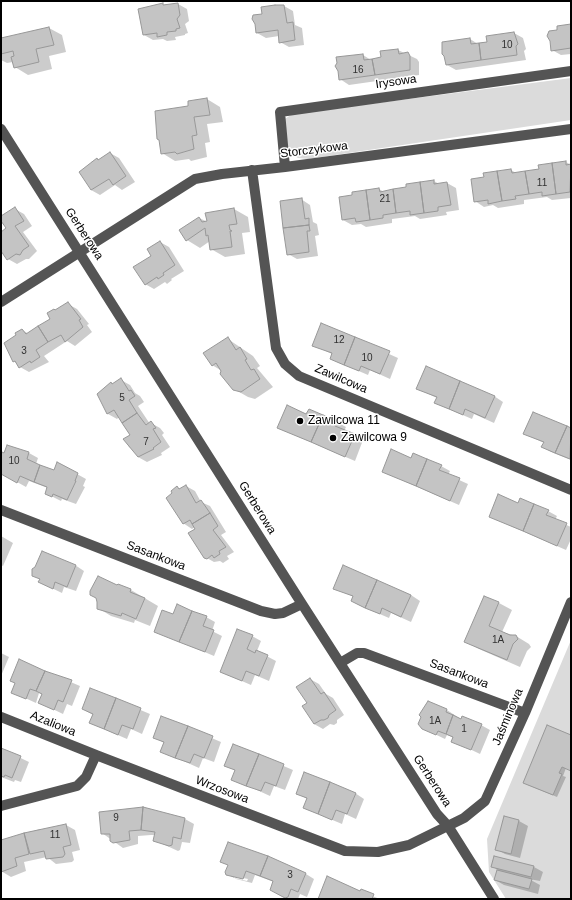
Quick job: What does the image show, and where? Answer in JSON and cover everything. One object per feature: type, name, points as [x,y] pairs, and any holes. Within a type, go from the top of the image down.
[{"type":"street","name":"Irysowa","points":[[285,167],[280,112],[571,71]]},
{"type":"street","name":"Storczykowa","points":[[1,302],[195,179],[252,170],[285,167],[571,129]]},
{"type":"street","name":"Gerberowa","points":[[1,130],[80,252],[302,604],[437,814],[448,826],[494,899]]},
{"type":"street","name":"Zawilcowa","points":[[252,170],[276,348],[285,364],[299,376],[571,490]]},
{"type":"street","name":"Sasankowa","points":[[1,510],[261,611],[275,614],[283,613],[302,604]]},
{"type":"street","name":"Jaśminowa","points":[[448,826],[464,818],[485,800],[525,713],[571,602]]},
{"type":"street","name":"Sasankowa","points":[[340,663],[357,653],[364,653],[525,713]]},
{"type":"street","name":"Azaliowa","points":[[1,717],[96,755]]},
{"type":"street","name":"Wrzosowa","points":[[96,755],[345,852],[378,852],[395,849],[420,841],[448,826]]},
{"type":"street","points":[[1,806],[76,786],[86,777],[96,755]]},
{"type":"shaded area","points":[[571,78],[571,120],[308,159],[298,158],[288,152],[285,119],[292,114]]},
{"type":"shaded area","points":[[571,640],[571,899],[506,899],[489,872],[487,839]]},
{"type":"building","points":[[163,3],[163,5],[178,3],[180,15],[177,19],[180,28],[176,29],[176,31],[167,32],[167,35],[157,37],[157,33],[143,35],[138,9]]},
{"type":"building","points":[[284,5],[287,23],[293,22],[295,40],[279,43],[278,30],[256,33],[255,24],[252,19],[253,15],[262,14],[261,7]]},
{"type":"building","points":[[571,24],[571,48],[551,51],[550,41],[547,36],[549,31],[557,30],[557,26]]},
{"type":"building","points":[[49,27],[54,45],[36,49],[39,62],[14,68],[11,57],[14,56],[13,51],[1,54],[1,38]]},
{"type":"building","points":[[514,32],[518,44],[516,46],[517,55],[481,60],[479,43],[487,42],[486,36]]},
{"type":"building","points":[[470,38],[471,44],[479,43],[481,60],[446,65],[442,54],[442,42]]},
{"type":"building","points":[[398,49],[399,54],[408,52],[410,56],[410,70],[375,75],[372,59],[381,57],[380,51]]},
{"type":"building","points":[[363,54],[364,60],[372,59],[375,75],[339,80],[338,71],[335,66],[337,63],[336,57]]},
{"type":"building","points":[[207,98],[210,115],[194,117],[197,135],[192,136],[194,149],[177,154],[175,152],[161,154],[159,140],[157,139],[155,111],[188,106],[188,101]]},
{"type":"building","points":[[110,152],[126,176],[113,185],[109,179],[91,190],[79,172],[97,158],[98,160]]},
{"type":"building","points":[[566,161],[566,165],[571,164],[570,192],[556,194],[552,163]]},
{"type":"building","points":[[552,163],[556,194],[542,196],[542,192],[529,194],[525,171],[539,169],[538,165]]},
{"type":"building","points":[[511,169],[512,173],[525,171],[529,194],[515,196],[516,199],[502,201],[497,171]]},
{"type":"building","points":[[497,171],[502,201],[488,204],[488,200],[474,202],[471,179],[484,177],[483,173]]},
{"type":"building","points":[[434,180],[434,184],[447,182],[451,205],[438,207],[438,211],[424,213],[420,182]]},
{"type":"building","points":[[420,182],[424,213],[410,215],[410,211],[396,213],[393,189],[406,187],[406,184]]},
{"type":"building","points":[[379,188],[380,192],[393,189],[396,213],[383,215],[383,218],[370,220],[366,190]]},
{"type":"building","points":[[366,190],[370,220],[356,222],[355,218],[342,220],[339,197],[352,195],[352,192]]},
{"type":"building","points":[[302,198],[305,219],[309,218],[309,225],[283,228],[280,201]]},
{"type":"building","points":[[15,207],[24,221],[15,226],[29,246],[23,250],[20,255],[16,254],[7,260],[1,251],[1,232],[6,228],[1,221],[1,216]]},
{"type":"building","points":[[234,208],[237,224],[229,225],[230,230],[232,231],[230,231],[232,247],[210,250],[208,235],[206,236],[205,228],[186,241],[179,230],[199,217],[202,222],[207,221],[205,213]]},
{"type":"building","points":[[309,225],[310,231],[307,231],[309,252],[287,255],[283,228]]},
{"type":"building","points":[[160,241],[175,265],[163,273],[164,275],[158,279],[157,277],[145,285],[133,267],[151,256],[147,249]]},
{"type":"building","points":[[68,302],[81,319],[79,320],[83,327],[65,342],[61,335],[48,342],[38,326],[50,319],[47,313]]},
{"type":"building","points":[[321,323],[355,337],[344,365],[330,359],[332,353],[312,346]]},
{"type":"building","points":[[38,326],[48,342],[36,350],[40,357],[19,368],[15,361],[13,362],[4,343],[22,329],[26,334]]},
{"type":"building","points":[[228,337],[236,350],[240,347],[251,370],[254,369],[260,379],[241,392],[233,390],[220,374],[221,371],[216,363],[212,366],[203,353]]},
{"type":"building","points":[[355,337],[390,351],[380,374],[361,366],[359,371],[344,365]]},
{"type":"building","points":[[426,366],[460,381],[449,409],[434,403],[437,397],[416,389]]},
{"type":"building","points":[[121,378],[129,391],[131,390],[135,396],[129,400],[137,413],[122,423],[114,410],[107,414],[97,394],[111,382],[112,384]]},
{"type":"building","points":[[460,381],[495,396],[485,418],[465,409],[463,415],[449,409]]},
{"type":"building","name":"Zawilcowa 11","points":[[287,405],[306,414],[309,409],[323,415],[311,442],[277,428]]},
{"type":"building","points":[[533,412],[567,426],[555,453],[541,447],[544,442],[523,434]]},
{"type":"building","points":[[137,413],[146,425],[151,421],[156,428],[153,429],[161,442],[153,448],[154,449],[138,457],[123,439],[130,435],[122,423]]},
{"type":"building","name":"Zawilcowa 9","points":[[323,415],[337,421],[335,426],[355,434],[345,457],[311,442]]},
{"type":"building","points":[[567,426],[571,428],[570,459],[555,453]]},
{"type":"building","points":[[7,445],[29,452],[27,459],[40,465],[34,482],[20,476],[17,483],[1,474],[1,456]]},
{"type":"building","points":[[391,449],[411,458],[413,453],[427,459],[416,486],[382,472]]},
{"type":"building","points":[[427,459],[442,465],[439,470],[460,478],[450,501],[416,486]]},
{"type":"building","points":[[57,462],[78,473],[67,500],[53,494],[52,497],[45,494],[47,487],[34,482],[40,465],[54,470]]},
{"type":"building","points":[[186,485],[196,503],[201,500],[210,513],[192,524],[190,520],[183,524],[166,498],[177,486],[179,489]]},
{"type":"building","points":[[498,494],[518,503],[520,498],[534,504],[523,531],[489,517]]},
{"type":"building","points":[[534,504],[549,510],[546,515],[567,523],[557,546],[523,531]]},
{"type":"building","points":[[210,513],[218,526],[213,530],[226,547],[219,551],[220,554],[214,558],[212,555],[207,559],[204,558],[188,533],[195,529],[192,524]]},
{"type":"building","points":[[42,551],[76,565],[67,587],[55,582],[53,589],[38,582],[40,579],[32,576],[32,569],[35,567]]},
{"type":"building","points":[[343,565],[377,580],[365,608],[351,601],[353,596],[333,589]]},
{"type":"building","points":[[98,576],[117,585],[118,584],[131,589],[130,592],[145,598],[136,619],[122,613],[121,616],[97,609],[96,598],[90,595],[90,591]]},
{"type":"building","points":[[377,580],[411,595],[401,617],[382,608],[380,614],[365,608]]},
{"type":"building","points":[[484,596],[499,602],[489,626],[510,635],[516,635],[518,639],[513,644],[507,660],[464,642]]},
{"type":"building","points":[[177,604],[192,611],[179,642],[154,632],[162,610],[173,614]]},
{"type":"building","points":[[192,611],[207,616],[203,626],[214,630],[205,652],[179,642]]},
{"type":"building","points":[[237,629],[253,635],[247,649],[255,653],[256,650],[268,655],[259,676],[246,671],[242,681],[220,672]]},
{"type":"building","points":[[19,659],[45,671],[36,691],[30,689],[26,699],[11,693],[15,683],[10,681]]},
{"type":"building","points":[[45,671],[72,680],[63,702],[58,700],[54,710],[38,703],[42,694],[36,691]]},
{"type":"building","points":[[310,678],[321,694],[324,692],[336,710],[329,715],[328,718],[314,724],[302,706],[307,703],[296,687]]},
{"type":"building","points":[[90,688],[116,698],[104,729],[89,723],[93,714],[82,709]]},
{"type":"building","points":[[116,698],[141,708],[133,729],[122,725],[118,735],[104,729]]},
{"type":"building","points":[[428,701],[447,709],[446,712],[453,715],[446,734],[438,731],[436,735],[422,729],[418,724],[421,717],[419,715]]},
{"type":"building","points":[[453,715],[461,719],[462,716],[482,724],[471,750],[451,742],[453,737],[446,734]]},
{"type":"building","points":[[161,716],[188,726],[175,758],[160,752],[164,742],[153,738]]},
{"type":"building","points":[[547,725],[571,735],[571,771],[562,767],[559,773],[562,774],[553,795],[523,783]]},
{"type":"building","points":[[188,726],[213,736],[204,758],[194,754],[190,763],[175,758]]},
{"type":"building","points":[[233,744],[259,754],[246,786],[231,780],[235,770],[224,766]]},
{"type":"building","points":[[1,748],[21,756],[12,778],[5,775],[4,777],[1,776]]},
{"type":"building","points":[[259,754],[284,764],[276,786],[265,782],[261,791],[246,786]]},
{"type":"building","points":[[304,772],[330,782],[318,814],[303,808],[307,798],[296,794]]},
{"type":"building","points":[[330,782],[356,793],[347,814],[336,810],[332,820],[318,814]]},
{"type":"building","points":[[143,807],[141,830],[129,831],[130,840],[113,843],[110,841],[110,834],[101,834],[99,812]]},
{"type":"building","points":[[143,807],[185,818],[181,839],[173,837],[172,845],[169,846],[153,841],[155,832],[141,830]]},
{"type":"building","points":[[504,816],[519,820],[511,854],[495,850]]},
{"type":"building","points":[[66,824],[71,845],[63,847],[65,854],[63,857],[46,859],[44,851],[30,854],[24,833]]},
{"type":"building","points":[[24,833],[29,854],[15,858],[17,866],[1,872],[1,840]]},
{"type":"building","points":[[228,842],[268,856],[260,876],[246,871],[243,879],[226,875],[225,872],[228,865],[220,862]]},
{"type":"building","points":[[268,856],[306,873],[298,892],[291,889],[288,897],[285,898],[270,890],[273,881],[260,876]]},
{"type":"building","points":[[494,856],[534,866],[531,877],[491,867]]},
{"type":"building","points":[[497,870],[532,879],[529,889],[494,880]]},
{"type":"building","points":[[327,876],[360,891],[361,889],[374,894],[372,899],[318,899]]},
{"type":"place","name":"Zawilcowa 11","points":[[300,421]]},
{"type":"place","name":"Zawilcowa 9","points":[[333,438]]}]
